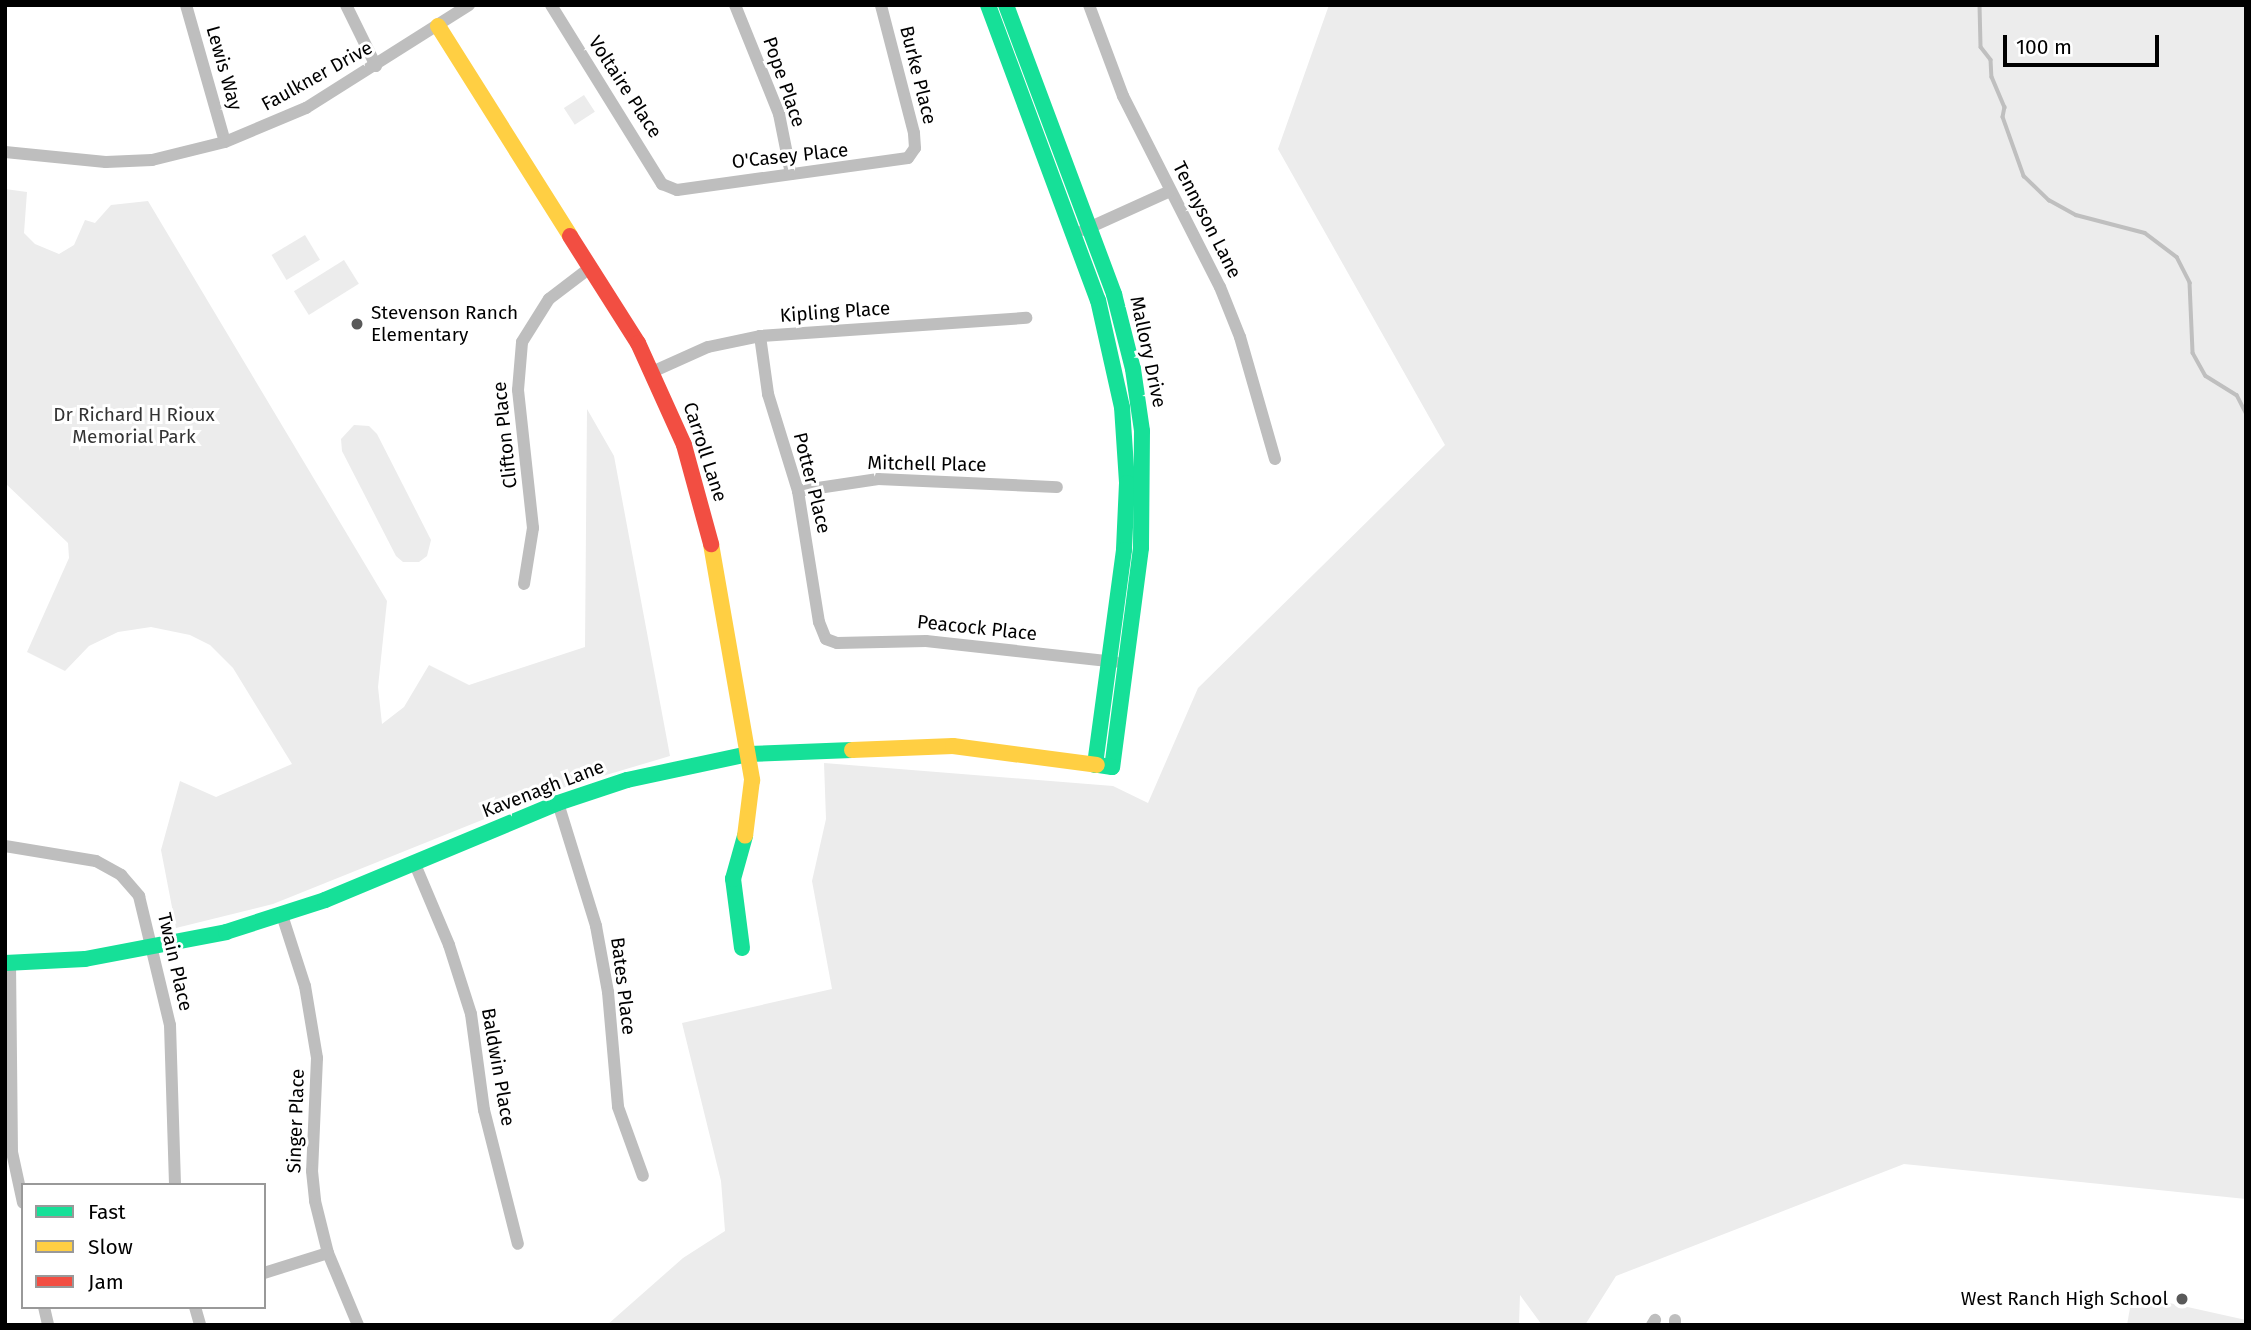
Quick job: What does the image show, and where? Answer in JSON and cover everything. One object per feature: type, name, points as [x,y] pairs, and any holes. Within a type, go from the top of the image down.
[{"type":"main road","points":[[988,5],[1107,333],[1125,440],[1124,550],[1117,662],[1095,765]]},
{"type":"main road","name":"Mallory Drive","points":[[1006,5],[1114,294],[1133,369],[1142,431],[1141,548],[1117,662],[1112,767]]},
{"type":"main road","name":"Carroll Lane","points":[[438,26],[591,267],[652,372],[684,445],[705,521],[754,798],[733,879],[742,948]]},
{"type":"main road","name":"Kavenagh Lane","points":[[8,963],[63,962],[226,932],[282,915],[558,803],[627,780],[748,754],[953,746],[1112,767]]},
{"type":"street","name":"Lewis Way","points":[[186,5],[225,142]]},
{"type":"street","points":[[346,5],[376,66]]},
{"type":"street","name":"Faulkner Drive","points":[[5,152],[96,161],[152,160],[225,142],[306,108],[469,5]]},
{"type":"street","name":"Voltaire Place","points":[[551,5],[669,189]]},
{"type":"street","name":"Pope Place","points":[[735,5],[779,114],[791,174]]},
{"type":"street","name":"Burke Place","points":[[881,5],[914,134],[913,154]]},
{"type":"street","name":"Tennyson Lane","points":[[1089,5],[1123,96],[1240,337],[1275,459]]},
{"type":"street","name":"O'Casey Place","points":[[669,189],[887,164],[913,154]]},
{"type":"street","points":[[1073,235],[1170,191]]},
{"type":"street","name":"Clifton Place","points":[[524,584],[533,528],[518,390],[522,342],[549,299],[591,267]]},
{"type":"street","name":"Kipling Place","points":[[652,372],[708,347],[760,336],[1026,318]]},
{"type":"street","name":"Potter Place","points":[[760,336],[768,394],[798,491],[819,622],[826,639]]},
{"type":"street","name":"Mitchell Place","points":[[798,491],[878,479],[1057,487]]},
{"type":"street","name":"Peacock Place","points":[[826,639],[837,643],[926,641],[1117,662]]},
{"type":"street","name":"Bates Place","points":[[558,803],[596,926],[608,992],[618,1107],[643,1176]]},
{"type":"street","name":"Twain Place","points":[[5,846],[96,861],[121,874],[139,896],[174,1062],[175,1183]]},
{"type":"street","name":"Baldwin Place","points":[[414,862],[449,944],[471,1014],[484,1110],[518,1244]]},
{"type":"street","name":"Singer Place","points":[[282,915],[305,986],[317,1058],[312,1171],[328,1253],[358,1325]]},
{"type":"street","points":[[8,963],[12,1152],[21,1194]]},
{"type":"street","points":[[266,1272],[328,1253]]},
{"type":"green space","points":[[1329,5],[2246,5],[2246,1199],[1904,1164],[1616,1276],[1585,1325],[1542,1325],[1520,1295],[1519,1325],[607,1325],[683,1258],[725,1231],[721,1181],[682,1023],[832,989],[812,881],[826,819],[824,763],[1113,786],[1148,803],[1198,688],[1445,445],[1278,149]]},
{"type":"green space","points":[[584,95],[595,112],[575,125],[564,108]]},
{"type":"green space","name":"Dr Richard H Rioux Memorial Park","points":[[5,189],[27,192],[24,233],[35,244],[59,254],[74,245],[85,220],[95,223],[111,205],[148,201],[387,601],[378,687],[382,724],[404,707],[429,665],[469,685],[585,647],[587,409],[614,456],[670,756],[559,789],[273,904],[176,928],[161,850],[180,781],[216,797],[292,764],[233,668],[210,645],[190,635],[151,627],[118,632],[89,646],[65,671],[27,652],[69,558],[68,543],[5,483]]},
{"type":"green space","points":[[305,235],[320,260],[287,280],[272,255]]},
{"type":"green space","points":[[344,260],[359,284],[309,315],[294,291]]},
{"type":"green space","points":[[354,425],[369,426],[377,434],[431,540],[427,556],[419,562],[403,562],[396,556],[342,451],[341,439]]},
{"type":"green space","points":[[2147,1298],[2246,1320],[2246,1325],[2127,1325],[2130,1308]]},
{"type":"waterway","points":[[1980,5],[1981,47],[1991,60],[1992,77],[2005,107],[2003,117],[2024,176],[2049,200],[2076,215],[2145,233],[2177,257],[2190,283],[2193,353],[2206,376],[2237,395],[2246,413]]},
{"type":"traffic: fast","points":[[988,5],[1098,300],[1122,407],[1127,483],[1124,550],[1095,765]]},
{"type":"traffic: fast","points":[[1006,5],[1114,294],[1133,369],[1142,431],[1141,548],[1112,767],[1097,765]]},
{"type":"traffic: fast","points":[[5,963],[85,959],[226,932],[325,900],[558,803],[627,780],[748,754],[852,750]]},
{"type":"traffic: fast","points":[[742,948],[733,879],[745,836]]},
{"type":"traffic: slow","points":[[438,26],[570,236]]},
{"type":"traffic: slow","points":[[711,544],[752,780],[745,836]]},
{"type":"traffic: slow","points":[[852,750],[953,746],[1097,765]]},
{"type":"traffic: jam","points":[[570,236],[638,343],[684,445],[711,544]]},
{"type":"place","name":"Stevenson Ranch Elementary","points":[[357,324]]},
{"type":"place","name":"West Ranch High School","points":[[2182,1299]]}]
